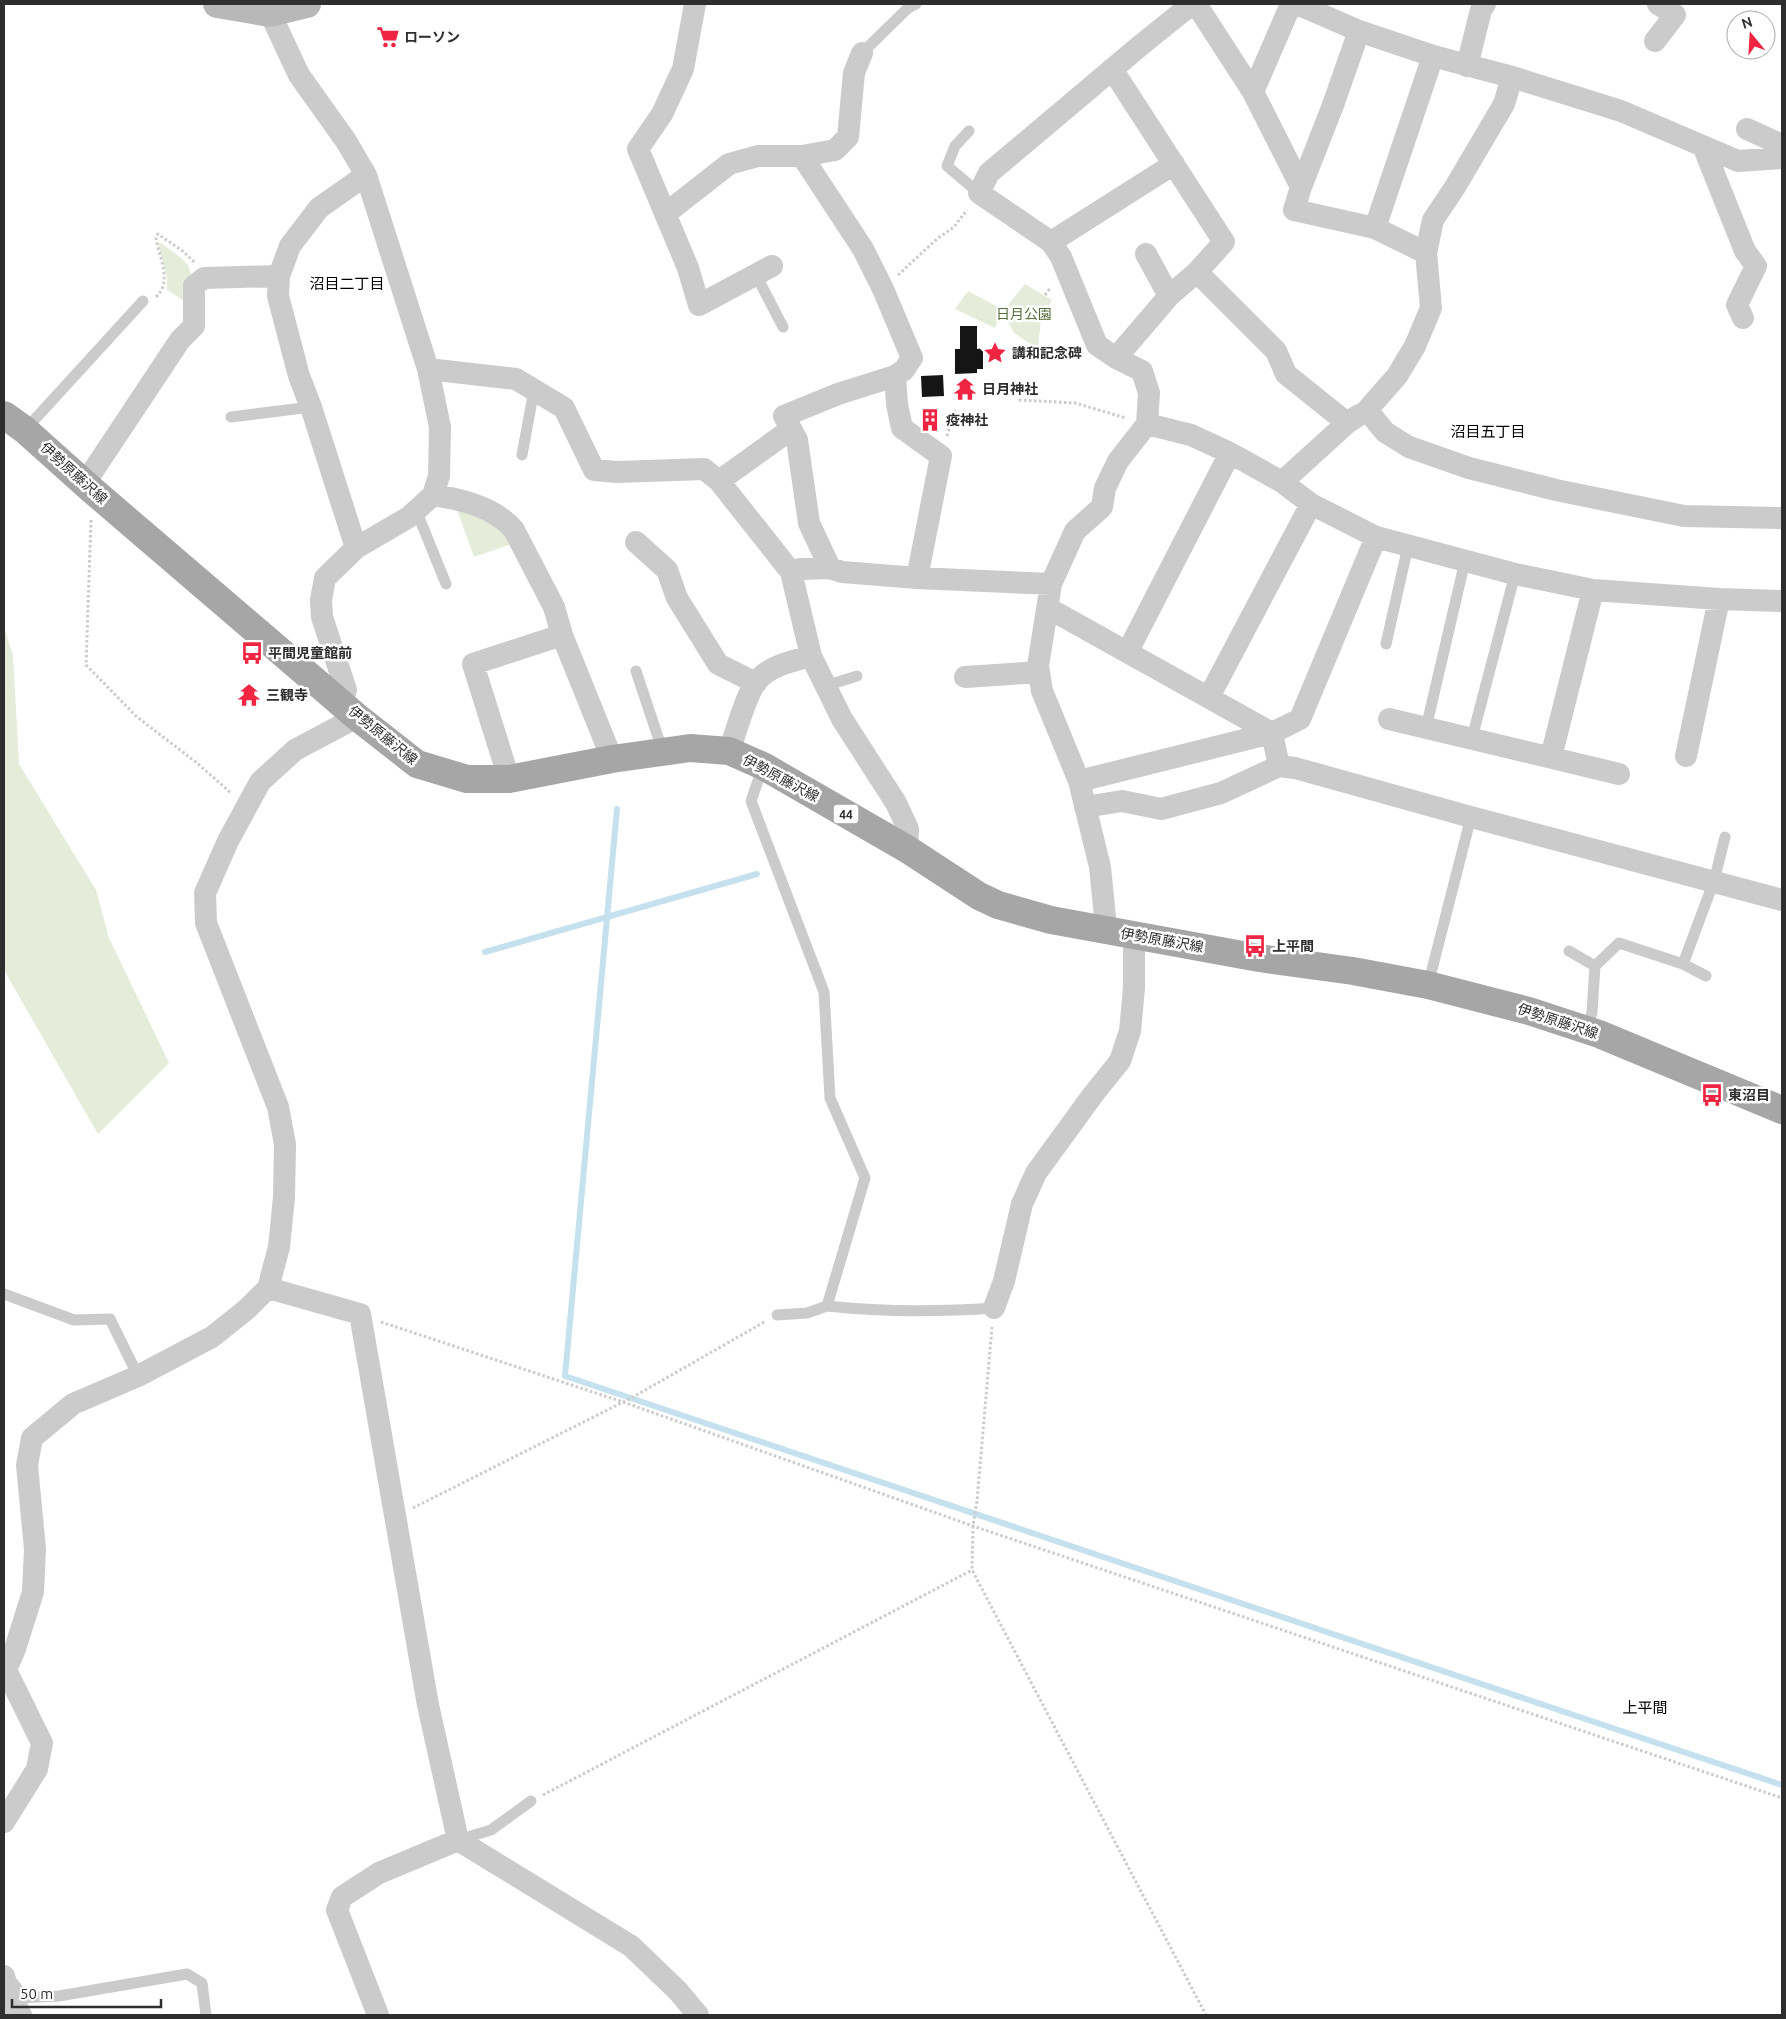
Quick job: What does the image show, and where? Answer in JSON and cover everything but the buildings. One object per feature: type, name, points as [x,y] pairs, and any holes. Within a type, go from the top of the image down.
[{"type":"main road","name":"伊勢原藤沢線","points":[[15,422],[349,709],[417,764],[467,779],[509,779],[612,759],[690,748],[730,751],[763,766],[907,849],[979,896],[998,906],[1051,920],[1258,958],[1353,971],[1428,985],[1529,1010],[1587,1030],[1782,1110]]},
{"type":"street","points":[[217,4],[244,6],[270,13],[307,4]]},
{"type":"street","points":[[695,4],[683,69],[662,114],[638,149],[688,268],[699,305],[764,271]]},
{"type":"street","points":[[1103,929],[1105,917],[1100,867],[1079,781],[1042,691],[1038,666],[1051,584],[1075,531],[1102,507],[1105,488],[1118,461],[1147,424],[1149,393],[1142,372],[1097,345],[1061,257],[1051,242],[979,193],[989,173],[1192,4]]},
{"type":"street","points":[[1196,4],[1253,92],[1300,187]]},
{"type":"street","points":[[1253,92],[1291,4]]},
{"type":"street","points":[[1297,4],[1359,31],[1433,56],[1512,76],[1621,111],[1738,161],[1782,158]]},
{"type":"street","points":[[1655,41],[1675,15],[1658,4]]},
{"type":"street","points":[[1467,66],[1479,6]]},
{"type":"street","points":[[4,1822],[37,1769],[42,1743],[6,1670],[15,1649],[33,1592],[35,1549],[27,1465],[32,1438],[73,1404],[138,1376],[212,1337],[247,1309],[268,1288],[279,1247],[284,1197],[285,1144],[278,1107],[206,923],[205,893],[228,841],[260,782],[295,750],[349,709],[346,690],[322,618],[321,600],[325,578],[356,548],[409,517],[433,495],[439,476],[440,427],[428,368],[366,174],[346,141],[299,75],[270,13]]},
{"type":"street","points":[[1359,31],[1333,105],[1300,187],[1294,210],[1375,228],[1426,253]]},
{"type":"street","points":[[666,214],[729,164],[758,156],[802,156],[835,150],[848,137],[854,73],[862,53]]},
{"type":"street","points":[[1375,228],[1433,56]]},
{"type":"street","points":[[1112,69],[1224,242],[1197,272],[1169,296],[1116,358]]},
{"type":"street","points":[[1282,482],[1347,423],[1366,410],[1397,376],[1415,346],[1432,308],[1426,253],[1433,220],[1455,187],[1504,104],[1512,76]]},
{"type":"street","points":[[1702,146],[1745,251],[1756,266],[1737,305],[1743,318]]},
{"type":"street","points":[[802,156],[863,249],[883,289],[912,358],[904,370],[895,376],[838,394],[784,416],[796,440],[809,523],[830,568]]},
{"type":"street","points":[[1051,242],[1174,164]]},
{"type":"street","points":[[356,548],[311,407],[299,376],[278,296],[279,276],[290,246],[319,208],[366,174]]},
{"type":"street","points":[[1146,254],[1169,296]]},
{"type":"street","points":[[1197,272],[1220,286],[1220,297],[1271,336],[1286,374],[1347,423]]},
{"type":"street","points":[[89,486],[180,340],[194,326],[194,286],[204,278],[279,276]]},
{"type":"street","points":[[428,368],[516,379],[564,408],[594,470],[617,472],[704,469],[719,481],[791,572],[811,656],[842,719],[896,803],[908,829],[907,849]]},
{"type":"street","points":[[895,376],[896,404],[902,428],[942,456],[917,578]]},
{"type":"street","points":[[1366,410],[1385,432],[1408,447],[1470,468],[1556,490],[1684,516],[1782,518]]},
{"type":"street","points":[[1147,424],[1191,435],[1230,453],[1282,482],[1311,504],[1376,537],[1408,546],[1516,574],[1594,590],[1719,599],[1782,601]]},
{"type":"street","points":[[719,481],[790,430]]},
{"type":"street","points":[[1128,651],[1230,453]]},
{"type":"street","points":[[433,495],[458,499],[505,520],[514,530],[554,607],[562,635],[612,759]]},
{"type":"street","points":[[1209,697],[1311,504]]},
{"type":"street","points":[[1079,781],[1272,732],[1300,719],[1376,537]]},
{"type":"street","points":[[638,552],[667,570],[677,598],[718,664],[756,683]]},
{"type":"street","points":[[791,572],[800,569],[830,568],[851,580],[917,578],[1051,584]]},
{"type":"street","points":[[1551,757],[1594,590]]},
{"type":"street","points":[[1686,756],[1691,695],[1719,599]]},
{"type":"street","points":[[1048,608],[1272,732],[1279,766]]},
{"type":"street","points":[[509,779],[473,664],[562,635]]},
{"type":"street","points":[[730,751],[756,683],[767,672],[786,662],[811,656]]},
{"type":"street","points":[[966,677],[1039,672]]},
{"type":"street","points":[[1388,719],[1619,774]]},
{"type":"street","points":[[1085,808],[1122,801],[1161,809],[1221,793],[1279,766],[1295,768],[1782,900]]},
{"type":"street","points":[[994,1308],[1004,1281],[1022,1204],[1036,1174],[1092,1096],[1120,1061],[1130,1032],[1134,988],[1134,935]]},
{"type":"street","points":[[268,1288],[360,1314],[428,1705],[458,1840],[631,1946],[678,1991],[698,2015]]},
{"type":"street","points":[[378,2015],[337,1910],[342,1897],[379,1873],[458,1840]]},
{"type":"street","points":[[4,1976],[18,2009]]},
{"type":"lane","points":[[862,53],[908,8],[916,4]]},
{"type":"lane","points":[[969,131],[955,146],[947,166],[979,193]]},
{"type":"lane","points":[[764,271],[784,327]]},
{"type":"lane","points":[[15,422],[143,301]]},
{"type":"lane","points":[[522,455],[534,390]]},
{"type":"lane","points":[[230,417],[311,407]]},
{"type":"lane","points":[[416,510],[446,584]]},
{"type":"lane","points":[[1386,644],[1408,546]]},
{"type":"lane","points":[[1426,728],[1465,561]]},
{"type":"lane","points":[[1472,738],[1516,574]]},
{"type":"lane","points":[[636,670],[663,752]]},
{"type":"lane","points":[[825,686],[857,676]]},
{"type":"lane","points":[[763,766],[751,801],[824,992],[830,1098],[864,1178],[826,1306]]},
{"type":"lane","points":[[1428,985],[1471,817]]},
{"type":"lane","points":[[1684,964],[1714,881],[1725,837]]},
{"type":"lane","points":[[1587,1030],[1592,1012],[1595,966],[1619,942],[1684,964],[1706,976]]},
{"type":"lane","points":[[1569,951],[1595,966]]},
{"type":"lane","points":[[4,1294],[74,1320],[110,1319],[138,1376]]},
{"type":"lane","points":[[777,1315],[807,1313],[826,1306],[876,1310],[960,1311],[994,1308]]},
{"type":"lane","points":[[458,1840],[491,1830],[531,1802]]},
{"type":"lane","points":[[18,2009],[59,1996],[187,1974],[202,1983],[206,2015]]},
{"type":"path","points":[[883,289],[938,238],[954,227]]},
{"type":"path","points":[[143,301],[157,297],[163,289],[165,275],[156,238],[158,234],[184,252]]},
{"type":"path","points":[[1019,400],[1075,403],[1147,424]]},
{"type":"path","points":[[948,433],[955,410]]},
{"type":"path","points":[[89,486],[86,665],[137,717],[197,763],[247,806]]},
{"type":"path","points":[[994,1308],[977,1501],[972,1526],[972,1570],[1206,2015]]},
{"type":"path","points":[[360,1314],[623,1402],[972,1526],[1782,1798]]},
{"type":"path","points":[[395,1517],[623,1402],[777,1315]]},
{"type":"path","points":[[531,1802],[972,1570]]},
{"type":"green space","points":[[161,243],[185,261],[188,266],[190,280],[186,302],[167,290],[167,277],[158,244]]},
{"type":"green space","name":"日月公園","points":[[1025,284],[1052,300],[1041,319],[1038,349],[1014,333],[1008,322],[999,319],[995,328],[955,309],[968,291],[1004,310]]},
{"type":"green space","points":[[457,510],[506,522],[514,543],[474,557]]},
{"type":"green space","points":[[4,627],[13,656],[19,764],[96,890],[109,938],[169,1063],[98,1134],[4,970]]},
{"type":"waterway","points":[[617,809],[565,1376],[1782,1785]]},
{"type":"waterway","points":[[485,952],[757,874]]},
{"type":"place","name":"ローソン","points":[[388,37]]},
{"type":"place","name":"講和記念碑","points":[[995,353]]},
{"type":"place","name":"日月神社","points":[[965,389]]},
{"type":"place","name":"疫神社","points":[[930,420]]},
{"type":"place","name":"平間児童館前","points":[[252,653]]},
{"type":"place","name":"三観寺","points":[[249,695]]},
{"type":"place","name":"上平間","points":[[1255,946]]},
{"type":"place","name":"東沼目","points":[[1712,1095]]},
{"type":"district","name":"沼目二丁目","points":[[347,283]]},
{"type":"district","name":"沼目五丁目","points":[[1488,431]]},
{"type":"district","name":"上平間","points":[[1645,1707]]}]
